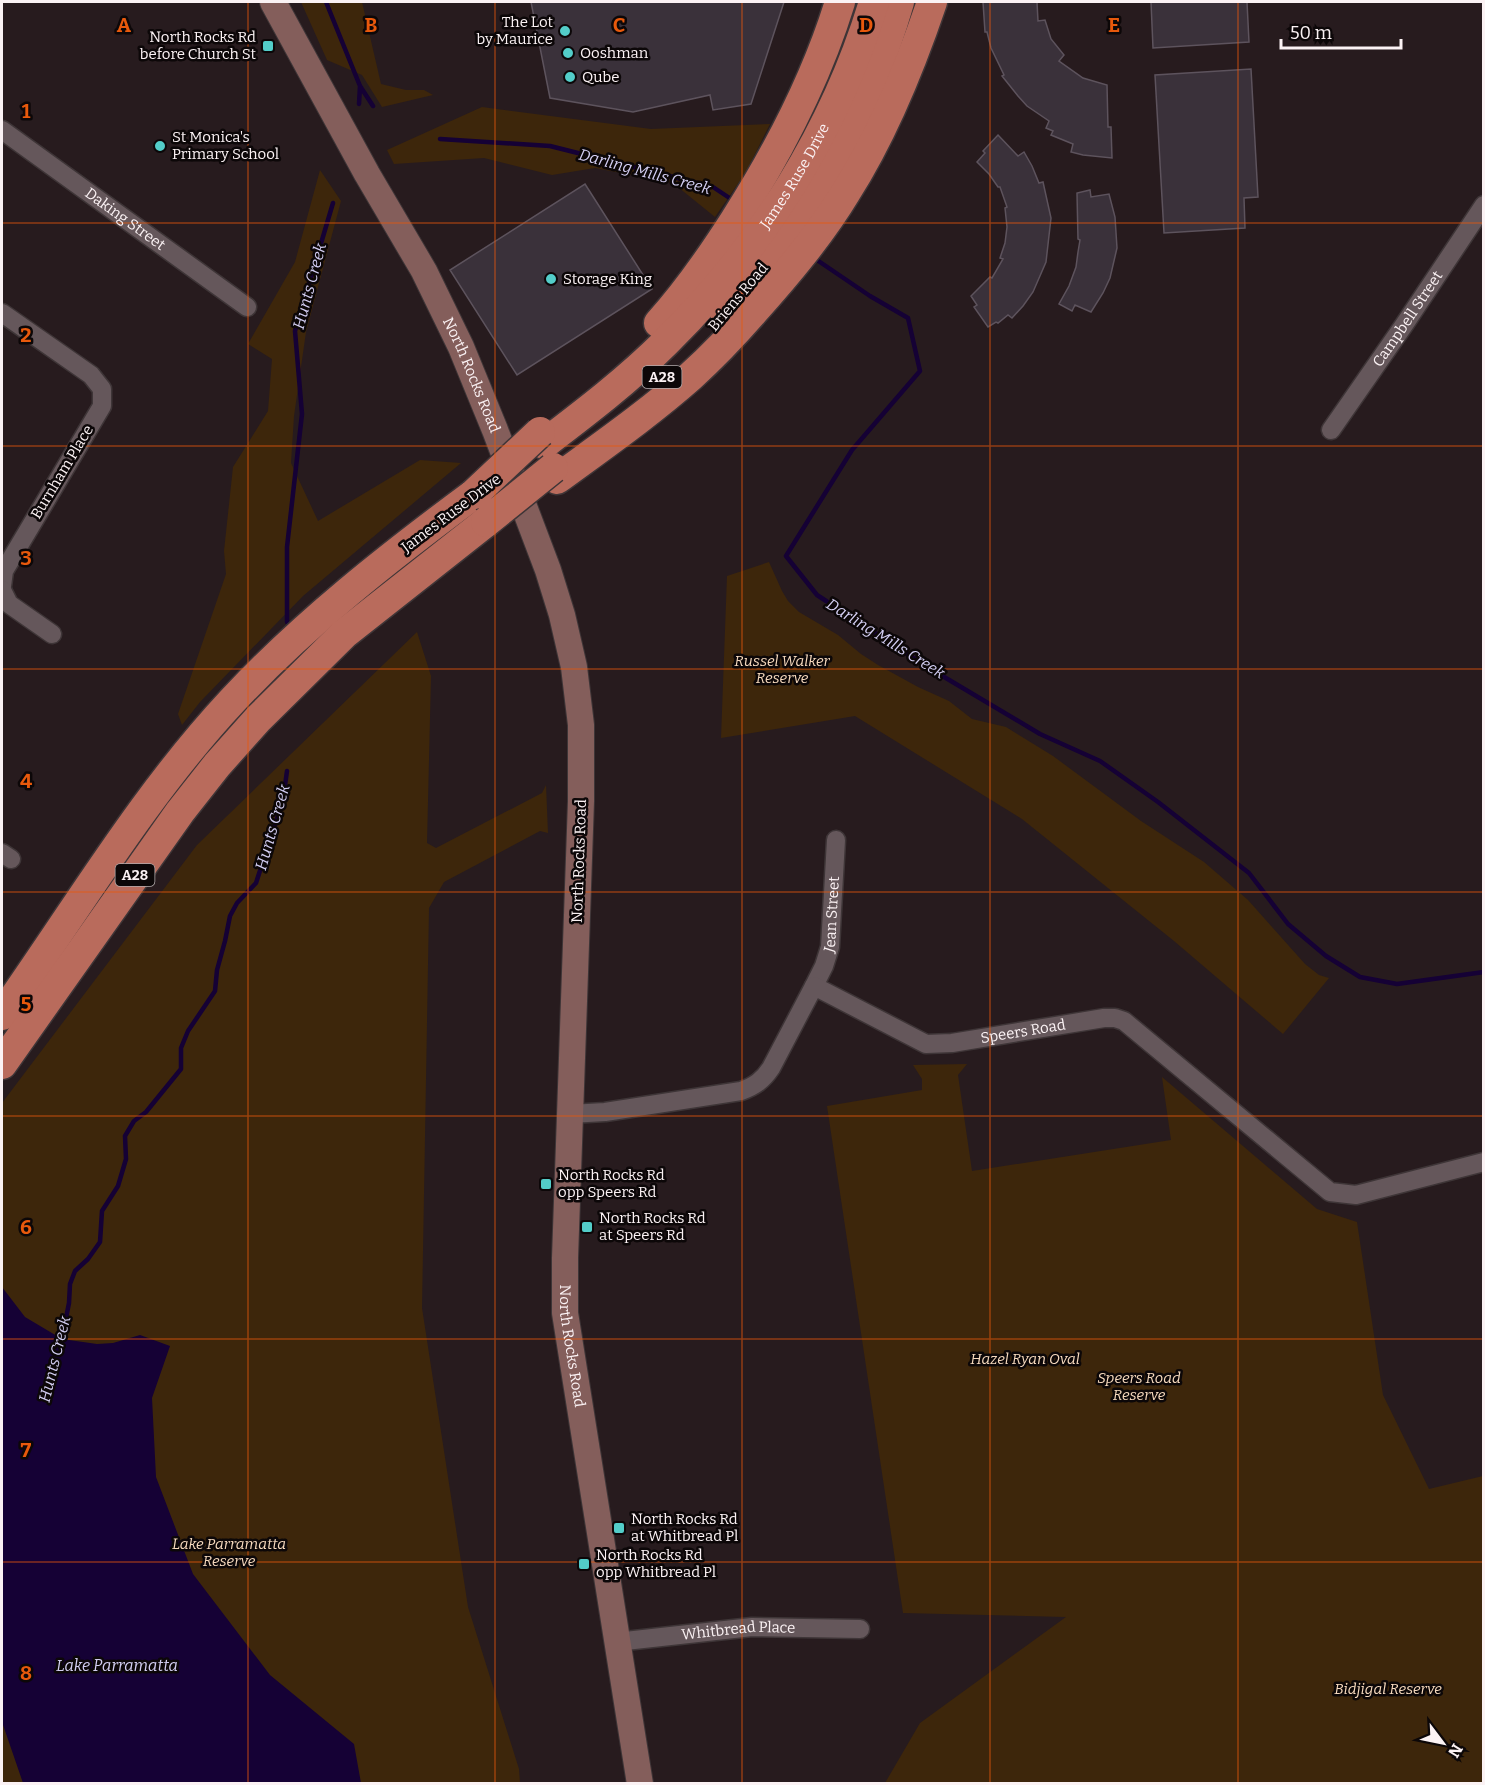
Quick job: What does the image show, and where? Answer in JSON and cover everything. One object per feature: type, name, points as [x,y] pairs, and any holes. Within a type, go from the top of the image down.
[{"type":"highway","points":[[548,456],[647,414],[731,337],[769,163],[807,92],[824,52],[840,2]]},
{"type":"highway","name":"James Ruse Drive","points":[[815,195],[820,137],[844,86],[866,30],[874,2]]},
{"type":"highway","name":"Briens Road","points":[[748,267],[788,234],[815,195],[860,108],[882,54],[899,2]]},
{"type":"highway","points":[[815,195],[866,159],[922,33],[932,2]]},
{"type":"highway","name":"James Ruse Drive","points":[[2,1064],[180,812],[251,727],[344,634],[486,522],[600,400],[651,357],[698,309],[748,267]]},
{"type":"highway","name":"James Ruse Drive","points":[[2,1014],[157,792],[232,701],[279,653],[375,570],[474,494],[548,456]]},
{"type":"main road","name":"North Rocks Road","points":[[273,2],[366,174],[424,271],[461,347],[548,570],[562,615],[574,667],[581,725],[581,801],[565,1314],[640,1784]]},
{"type":"street","name":"Daking Street","points":[[2,130],[247,307]]},
{"type":"street","name":"Campbell Street","points":[[1331,430],[1404,326],[1484,205]]},
{"type":"street","name":"Burnham Place","points":[[2,313],[91,375],[102,389],[102,406],[4,571],[2,588],[9,604],[52,634]]},
{"type":"street","name":"Jean Street","points":[[814,987],[830,946],[836,840]]},
{"type":"street","points":[[570,1114],[605,1112],[741,1091],[754,1086],[766,1076],[771,1068],[814,987]]},
{"type":"street","name":"Speers Road","points":[[814,987],[926,1044],[940,1045],[1104,1018],[1124,1021],[1330,1192],[1356,1195],[1484,1162]]},
{"type":"street","name":"Whitbread Place","points":[[616,1642],[752,1627],[860,1629]]},
{"type":"green space","points":[[301,2],[362,2],[381,84],[406,90],[424,90],[433,95],[382,107],[362,75],[327,60]]},
{"type":"green space","points":[[482,107],[651,129],[770,124],[746,172],[715,217],[673,183],[595,168],[552,175],[484,158],[394,164],[387,150]]},
{"type":"green space","points":[[320,170],[341,201],[306,332],[294,416],[291,463],[318,521],[420,460],[461,463],[303,596],[200,702],[182,725],[178,714],[226,574],[224,551],[233,467],[268,411],[272,359],[248,344],[295,262]]},
{"type":"green space","name":"Russel Walker Reserve","points":[[769,562],[788,601],[799,612],[838,635],[878,665],[949,701],[972,719],[1006,727],[1053,756],[1141,821],[1204,862],[1248,900],[1305,964],[1319,975],[1329,978],[1283,1034],[1174,941],[1022,819],[855,716],[721,738],[727,576]]},
{"type":"green space","name":"Lake Parramatta Reserve","points":[[417,632],[431,676],[427,843],[436,848],[542,793],[546,785],[548,833],[540,831],[444,882],[429,908],[422,1308],[468,1607],[519,1769],[520,1783],[2,1783],[2,1103],[197,845]]},
{"type":"green space","name":"Speers Road Reserve","points":[[967,1064],[958,1075],[972,1171],[1171,1140],[1162,1077],[1317,1209],[1357,1222],[1383,1395],[1429,1489],[1483,1476],[1483,1783],[885,1783],[920,1723],[1066,1617],[903,1613],[827,1106],[922,1090],[922,1079],[913,1065]]},
{"type":"water","name":"Lake Parramatta","points":[[2,1287],[25,1317],[62,1339],[97,1344],[113,1343],[140,1335],[170,1346],[152,1398],[156,1477],[193,1574],[270,1675],[354,1744],[361,1783],[23,1783],[2,1722]]},
{"type":"building","points":[[531,2],[784,2],[751,104],[713,110],[710,95],[633,112],[550,98]]},
{"type":"building","points":[[983,2],[1037,2],[1038,21],[1045,20],[1051,39],[1064,55],[1059,61],[1083,78],[1107,85],[1108,127],[1111,127],[1112,158],[1071,152],[1073,144],[1051,135],[1053,131],[1046,128],[1049,121],[1027,106],[1018,96],[1002,76],[1004,75],[991,48],[987,32],[985,32]]},
{"type":"building","points":[[1151,2],[1247,2],[1249,42],[1153,48]]},
{"type":"building","points":[[1251,69],[1258,197],[1244,198],[1245,228],[1164,233],[1155,75]]},
{"type":"building","points":[[998,135],[1018,156],[1024,152],[1039,183],[1043,182],[1051,218],[1046,262],[1033,292],[1012,318],[1008,315],[988,327],[974,307],[977,305],[971,296],[990,277],[992,278],[1003,259],[1000,258],[1005,243],[1007,227],[1005,208],[1007,207],[1000,187],[977,162],[985,153],[983,151]]},
{"type":"building","name":"Storage King","points":[[585,184],[652,289],[517,375],[450,270]]},
{"type":"building","points":[[1090,190],[1091,197],[1109,194],[1115,217],[1117,248],[1110,278],[1091,312],[1075,305],[1072,311],[1059,304],[1076,267],[1080,240],[1078,239],[1077,193]]},
{"type":"waterway","name":"Darling Mills Creek","points":[[326,2],[360,86],[373,106]]},
{"type":"waterway","name":"Hunts Creek","points":[[359,104],[360,86]]},
{"type":"waterway","name":"Darling Mills Creek","points":[[440,139],[550,146],[713,187],[734,201]]},
{"type":"waterway","name":"Hunts Creek","points":[[287,622],[287,547],[302,414],[295,331],[333,203]]},
{"type":"waterway","name":"Darling Mills Creek","points":[[814,258],[870,296],[908,318],[920,371],[852,450],[786,556],[817,595],[924,665],[1040,734],[1100,761],[1158,802],[1249,873],[1288,924],[1326,956],[1360,977],[1397,984],[1484,972]]},
{"type":"waterway","name":"Hunts Creek","points":[[61,1343],[69,1303],[70,1284],[75,1271],[88,1259],[100,1242],[102,1211],[118,1186],[126,1159],[125,1136],[134,1121],[146,1112],[181,1069],[181,1048],[188,1031],[215,991],[217,970],[230,916],[237,903],[256,883],[283,800],[287,771]]},
{"type":"place","name":"The Lot by Maurice","points":[[565,31]]},
{"type":"place","name":"North Rocks Rd before Church St","points":[[268,46]]},
{"type":"place","name":"Ooshman","points":[[568,53]]},
{"type":"place","name":"Qube","points":[[570,77]]},
{"type":"place","name":"St Monica's Primary School","points":[[160,146]]},
{"type":"place","name":"Storage King","points":[[551,279]]},
{"type":"place","name":"North Rocks Rd opp Speers Rd","points":[[546,1184]]},
{"type":"place","name":"North Rocks Rd at Speers Rd","points":[[587,1227]]},
{"type":"place","name":"North Rocks Rd at Whitbread Pl","points":[[619,1528]]},
{"type":"place","name":"North Rocks Rd opp Whitbread Pl","points":[[584,1564]]},
{"type":"park label","name":"Hazel Ryan Oval","points":[[1025,1359]]},
{"type":"park label","name":"Bidjigal Reserve","points":[[1388,1689]]}]
